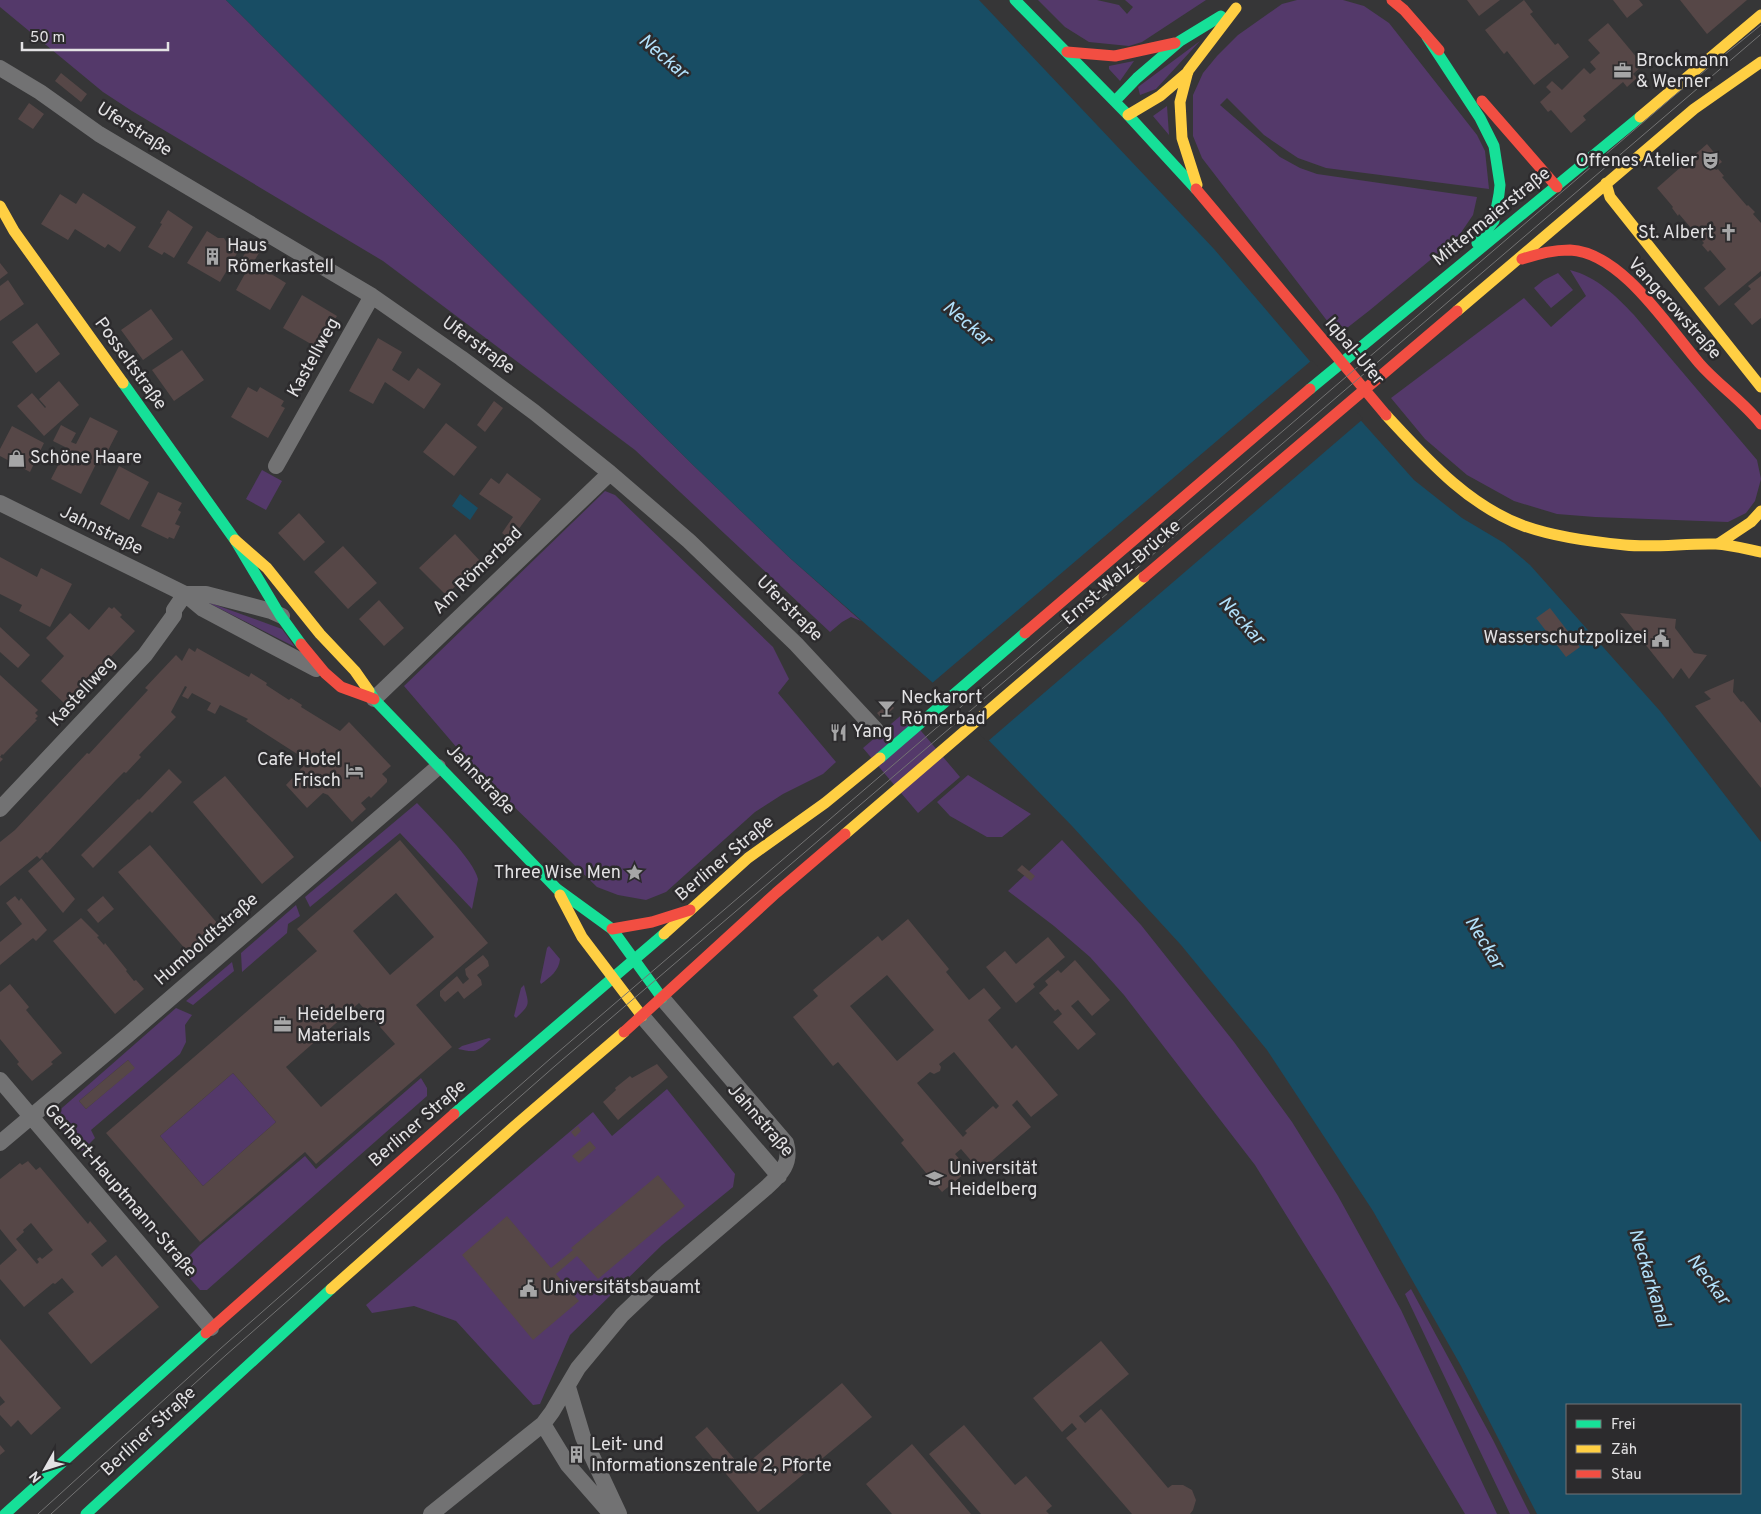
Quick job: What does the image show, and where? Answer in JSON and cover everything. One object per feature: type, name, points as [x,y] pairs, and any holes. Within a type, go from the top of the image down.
[{"type":"main road","name":"Iqbal-Ufer","points":[[1015,0],[1128,115],[1200,194],[1372,400],[1426,458],[1464,492],[1496,514],[1524,526],[1565,537],[1626,545],[1718,544],[1761,552]]},
{"type":"main road","points":[[1115,102],[1137,78],[1180,42],[1248,0]]},
{"type":"main road","points":[[1392,0],[1404,10],[1557,187]]},
{"type":"main road","points":[[1128,115],[1171,90],[1188,71],[1236,8]]},
{"type":"main road","name":"Mittermaierstraße","points":[[1358,348],[1405,312],[1557,187],[1761,15]]},
{"type":"main road","points":[[1427,37],[1480,118],[1494,146],[1498,166],[1500,185],[1494,221],[1459,266]]},
{"type":"main road","points":[[1067,52],[1115,56],[1180,42]]},
{"type":"main road","points":[[1517,261],[1694,108],[1761,62]]},
{"type":"main road","points":[[1188,71],[1180,102],[1180,122],[1182,138],[1200,194]]},
{"type":"main road","points":[[1730,83],[1759,78]]},
{"type":"main road","name":"Vangerowstraße","points":[[1606,183],[1610,197],[1761,387]]},
{"type":"main road","name":"Posseltstraße","points":[[0,206],[14,231],[235,540],[280,616]]},
{"type":"main road","name":"Vangerowstraße","points":[[1517,261],[1548,251],[1572,250],[1582,252],[1611,266],[1643,295],[1702,366],[1751,411],[1761,424]]},
{"type":"main road","name":"Ernst-Walz-Brücke","points":[[886,798],[1381,374],[1517,261]]},
{"type":"main road","name":"Ernst-Walz-Brücke","points":[[863,772],[1358,348]]},
{"type":"main road","points":[[1751,411],[1761,436]]},
{"type":"main road","points":[[1718,544],[1745,526],[1761,511]]},
{"type":"main road","name":"Posseltstraße","points":[[235,540],[267,568],[320,634]]},
{"type":"main road","name":"Jahnstraße","points":[[280,616],[302,646],[341,687],[374,699]]},
{"type":"main road","name":"Jahnstraße","points":[[320,634],[355,671],[374,699],[557,889],[612,929],[662,998]]},
{"type":"main road","name":"Berliner Straße","points":[[5,1514],[211,1328],[614,978],[748,858],[825,803],[863,772]]},
{"type":"main road","name":"Berliner Straße","points":[[86,1514],[303,1314],[642,1016],[776,893],[886,798]]},
{"type":"main road","name":"Jahnstraße","points":[[557,889],[582,937],[642,1016]]},
{"type":"main road","points":[[612,929],[652,922],[690,910]]},
{"type":"street","name":"Uferstraße","points":[[0,68],[99,134],[372,296],[469,363],[541,417],[689,541],[772,619],[876,730]]},
{"type":"street","name":"Kastellweg","points":[[276,466],[372,296]]},
{"type":"street","name":"Am Römerbad","points":[[374,699],[610,473]]},
{"type":"street","name":"Jahnstraße","points":[[0,503],[185,594],[204,609],[325,672]]},
{"type":"street","name":"Kastellweg","points":[[0,810],[145,655],[174,615],[174,610],[185,594]]},
{"type":"street","name":"Jahnstraße","points":[[185,594],[206,594],[271,611],[320,634]]},
{"type":"street","name":"Humboldtstraße","points":[[0,1143],[438,766]]},
{"type":"street","name":"Jahnstraße","points":[[642,1016],[779,1176],[789,1153],[786,1143],[662,998]]},
{"type":"street","name":"Gerhart-Hauptmann-Straße","points":[[0,1080],[211,1328]]},
{"type":"street","points":[[431,1514],[542,1424],[552,1412],[578,1368],[622,1315],[662,1277],[779,1176]]},
{"type":"street","points":[[568,1387],[583,1437],[619,1514]]},
{"type":"street","points":[[542,1424],[568,1465],[611,1514]]},
{"type":"shaded area","points":[[0,0],[226,0],[694,466],[791,559],[861,621],[851,617],[830,632],[635,450],[383,261],[103,92],[0,7]]},
{"type":"shaded area","points":[[1038,0],[1097,0],[1119,5],[1127,14],[1133,7],[1125,0],[1206,0],[1142,42],[1129,46],[1089,42],[1065,27]]},
{"type":"shaded area","points":[[1297,0],[1343,0],[1364,6],[1389,23],[1477,135],[1485,151],[1489,189],[1326,168],[1298,158],[1264,135],[1227,98],[1220,105],[1280,157],[1300,168],[1317,174],[1477,197],[1473,215],[1458,237],[1338,335],[1202,158],[1193,136],[1193,95],[1203,73],[1238,35],[1282,4]]},
{"type":"shaded area","points":[[1200,41],[1156,89],[1140,95],[1138,87]]},
{"type":"shaded area","points":[[1134,61],[1120,81],[1109,69],[1109,66]]},
{"type":"shaded area","points":[[1167,106],[1169,135],[1153,116]]},
{"type":"shaded area","points":[[1570,270],[1597,282],[1613,294],[1634,315],[1757,460],[1761,479],[1755,501],[1746,513],[1728,522],[1595,517],[1557,514],[1514,501],[1467,475],[1425,439],[1391,398],[1524,298],[1551,327],[1586,296]]},
{"type":"shaded area","points":[[1558,273],[1573,290],[1551,308],[1534,288]]},
{"type":"shaded area","points":[[262,470],[282,481],[266,510],[246,499]]},
{"type":"shaded area","points":[[605,491],[615,495],[773,647],[789,679],[778,693],[836,762],[823,774],[783,794],[755,812],[666,892],[646,900],[618,895],[597,887],[476,770],[404,686]]},
{"type":"shaded area","points":[[205,601],[282,629],[295,647]]},
{"type":"shaded area","points":[[905,712],[960,777],[918,813],[863,748]]},
{"type":"shaded area","points":[[968,775],[1031,814],[1002,837],[987,837],[950,816],[937,802]]},
{"type":"shaded area","points":[[417,803],[452,840],[475,871],[478,879],[472,909],[400,833],[310,907],[305,897]]},
{"type":"shaded area","points":[[1062,840],[1141,925],[1234,1042],[1292,1122],[1338,1196],[1401,1310],[1497,1514],[1465,1514],[1331,1287],[1255,1165],[1124,995],[1090,957],[1054,926],[1008,891]]},
{"type":"shaded area","points":[[296,905],[300,916],[288,924],[287,933],[242,972],[241,953]]},
{"type":"shaded area","points":[[549,946],[560,959],[554,973],[541,984],[547,948]]},
{"type":"shaded area","points":[[232,962],[234,971],[193,1005],[186,1001]]},
{"type":"shaded area","points":[[524,985],[528,1004],[516,1018],[514,1016],[521,988]]},
{"type":"shaded area","points":[[176,1008],[192,1015],[185,1025],[186,1042],[180,1054],[91,1130],[95,1138],[82,1151],[55,1121],[54,1115]],"holes":[[[128,1060],[134,1068],[86,1109],[79,1101]]]},
{"type":"shaded area","points":[[491,1039],[476,1050],[458,1049],[462,1046]]},
{"type":"shaded area","points":[[233,1073],[276,1122],[203,1186],[160,1136]]},
{"type":"shaded area","points":[[421,1078],[427,1088],[427,1096],[207,1290],[200,1290],[179,1266],[200,1245],[305,1156],[316,1169]]},
{"type":"shaded area","points":[[667,1089],[735,1174],[733,1187],[662,1245],[570,1335],[540,1404],[533,1405],[456,1321],[414,1306],[372,1313],[366,1305],[593,1112],[612,1136]]},
{"type":"shaded area","points":[[1411,1289],[1493,1440],[1530,1514],[1510,1514],[1405,1294]]},
{"type":"water","points":[[226,0],[979,0],[1214,249],[1414,480],[1462,518],[1504,543],[1530,565],[1660,711],[1761,842],[1761,1514],[1537,1514],[1461,1366],[1373,1211],[1267,1050],[1181,945],[1072,826],[932,682],[791,559],[694,466]]},
{"type":"water","points":[[460,494],[478,508],[470,520],[452,506]]},
{"type":"pier","points":[[1312,360],[1363,419],[987,742],[931,684]]},
{"type":"building","points":[[1467,0],[1500,0],[1479,16]]},
{"type":"building","points":[[1524,0],[1533,12],[1530,14],[1555,45],[1558,43],[1569,57],[1534,85],[1507,51],[1504,54],[1485,30]]},
{"type":"building","points":[[1613,0],[1639,0],[1643,5],[1627,18]]},
{"type":"building","points":[[1680,0],[1747,0],[1707,34]]},
{"type":"building","points":[[1608,23],[1643,65],[1633,74],[1637,78],[1627,87],[1623,82],[1583,116],[1586,120],[1571,133],[1551,110],[1548,112],[1540,102],[1551,92],[1546,87],[1552,81],[1562,90],[1584,68],[1590,74],[1596,69],[1590,62],[1600,53],[1588,40]]},
{"type":"building","points":[[61,73],[87,94],[81,102],[55,81]]},
{"type":"building","points":[[29,103],[44,114],[33,129],[18,119]]},
{"type":"building","name":"St. Albert","points":[[1707,144],[1722,162],[1714,168],[1718,169],[1724,176],[1722,177],[1747,206],[1755,212],[1753,214],[1761,223],[1761,271],[1719,306],[1704,288],[1726,269],[1710,250],[1708,252],[1702,245],[1704,243],[1679,214],[1678,216],[1657,188]]},
{"type":"building","points":[[83,193],[136,227],[120,252],[108,244],[105,248],[75,229],[68,240],[41,224],[60,194],[76,204]]},
{"type":"building","points":[[168,210],[193,227],[174,258],[164,252],[162,255],[148,247]]},
{"type":"building","name":"Haus Römerkastell","points":[[207,231],[218,238],[224,238],[227,243],[239,250],[220,282],[187,263]]},
{"type":"building","points":[[252,243],[262,248],[253,263],[286,283],[270,310],[236,290],[251,263],[242,258]]},
{"type":"building","points":[[0,263],[8,273],[0,279]]},
{"type":"building","points":[[1761,276],[1761,318],[1752,325],[1734,304],[1751,289],[1748,286]]},
{"type":"building","points":[[8,280],[24,304],[0,321],[0,286]]},
{"type":"building","points":[[302,295],[337,316],[318,348],[283,328]]},
{"type":"building","points":[[151,309],[173,339],[143,360],[121,330]]},
{"type":"building","points":[[37,323],[60,354],[36,373],[12,342]]},
{"type":"building","points":[[378,338],[402,352],[392,370],[409,381],[418,368],[441,384],[424,409],[385,382],[373,404],[349,391]]},
{"type":"building","points":[[182,350],[204,380],[174,401],[152,370]]},
{"type":"building","points":[[59,381],[79,405],[44,436],[17,406],[32,393],[45,408],[39,399]]},
{"type":"building","points":[[248,387],[257,392],[260,387],[284,401],[281,406],[285,408],[268,438],[231,417]]},
{"type":"building","points":[[494,401],[503,408],[485,432],[477,425]]},
{"type":"building","points":[[90,417],[118,431],[101,464],[97,462],[81,494],[51,479],[67,448],[53,441],[61,425],[76,433],[71,442],[76,444]]},
{"type":"building","points":[[446,423],[477,447],[454,476],[423,452]]},
{"type":"building","points":[[12,426],[44,443],[30,472],[0,456],[0,449]]},
{"type":"building","points":[[119,466],[149,482],[129,520],[100,504]]},
{"type":"building","points":[[507,473],[541,499],[518,530],[524,534],[516,544],[502,533],[513,517],[479,494],[491,478],[499,484]]},
{"type":"building","points":[[158,492],[182,503],[178,510],[181,512],[175,524],[180,526],[174,539],[169,537],[168,539],[141,526]]},
{"type":"building","points":[[299,513],[325,542],[304,561],[278,533]]},
{"type":"building","points":[[455,534],[481,562],[446,595],[419,568]]},
{"type":"building","points":[[343,546],[377,583],[348,609],[314,572]]},
{"type":"building","points":[[0,557],[37,577],[41,568],[72,584],[50,627],[19,611],[22,605],[0,594]]},
{"type":"building","points":[[379,600],[404,628],[384,646],[359,619]]},
{"type":"building","points":[[109,607],[112,609],[114,607],[122,615],[120,617],[135,631],[66,705],[41,681],[64,656],[46,638],[70,613],[89,630]]},
{"type":"building","points":[[1550,608],[1580,647],[1566,657],[1536,618]]},
{"type":"building","name":"Wasserschutzpolizei","points":[[1620,613],[1676,619],[1675,628],[1694,653],[1707,655],[1689,679],[1681,668],[1673,679]]},
{"type":"building","points":[[0,627],[30,655],[18,668],[0,652]]},
{"type":"building","points":[[189,648],[195,652],[197,648],[249,677],[251,673],[289,700],[291,698],[302,705],[301,707],[340,731],[349,722],[391,766],[382,774],[387,779],[387,782],[371,798],[369,796],[361,803],[366,809],[352,822],[328,795],[323,793],[307,808],[286,785],[308,761],[246,721],[248,719],[220,705],[215,714],[207,710],[211,703],[192,693],[188,699],[182,696],[187,687],[185,686],[171,712],[176,717],[139,755],[141,757],[126,773],[124,772],[116,780],[47,853],[40,859],[37,856],[0,886],[0,842],[15,830],[87,753],[89,754],[148,690],[145,688],[176,655],[182,661]]},
{"type":"building","points":[[0,675],[38,710],[35,713],[38,716],[35,719],[37,720],[0,757]]},
{"type":"building","points":[[1734,679],[1733,692],[1761,723],[1761,788],[1695,706],[1711,699],[1704,692]]},
{"type":"building","points":[[890,703],[894,708],[882,719],[877,713]]},
{"type":"building","points":[[169,769],[182,782],[93,868],[81,855]]},
{"type":"building","points":[[225,776],[294,857],[262,884],[193,802]]},
{"type":"building","name":"Heidelberg Materials","points":[[400,840],[488,943],[416,1005],[452,1047],[316,1164],[305,1152],[200,1242],[106,1133],[317,951],[297,929]],"holes":[[[396,893],[434,937],[390,975],[353,931]],[[359,1003],[395,1044],[321,1107],[286,1067]],[[233,1073],[276,1122],[203,1186],[160,1136]]]},
{"type":"building","points":[[150,845],[218,924],[187,951],[118,872]]},
{"type":"building","points":[[42,859],[75,899],[63,913],[28,871]]},
{"type":"building","points":[[1022,865],[1035,876],[1031,881],[1017,870]]},
{"type":"building","points":[[15,896],[19,901],[21,898],[47,930],[36,941],[33,938],[0,965],[0,942],[22,924],[6,903]]},
{"type":"building","points":[[103,896],[114,909],[98,923],[87,910]]},
{"type":"building","points":[[81,918],[99,936],[97,937],[104,945],[105,943],[134,981],[136,980],[144,989],[115,1014],[53,941]]},
{"type":"building","points":[[908,919],[949,969],[946,972],[969,1000],[984,988],[1001,1008],[988,1020],[1012,1049],[1016,1045],[1058,1095],[1031,1117],[1017,1100],[1012,1105],[1031,1127],[980,1171],[961,1149],[955,1154],[969,1170],[942,1192],[901,1143],[904,1140],[838,1062],[833,1066],[793,1017],[818,996],[813,990],[878,936],[882,941]],"holes":[[[887,975],[934,1030],[897,1061],[850,1006]],[[954,1052],[999,1106],[996,1109],[993,1106],[965,1131],[967,1133],[963,1137],[917,1083],[930,1072],[934,1074],[940,1071],[941,1067],[939,1064]]]},
{"type":"building","points":[[1048,937],[1065,957],[1033,984],[1035,987],[1016,1003],[986,967],[1005,951],[1016,964]]},
{"type":"building","points":[[483,955],[488,961],[489,966],[477,975],[482,985],[464,999],[458,991],[445,1002],[440,996],[440,991],[457,976],[463,984],[469,979],[465,969]]},
{"type":"building","points":[[1075,960],[1110,1000],[1092,1016],[1078,1000],[1071,1006],[1096,1034],[1078,1050],[1053,1022],[1062,1014],[1058,1009],[1055,1011],[1039,993],[1048,985],[1045,981],[1058,970],[1061,973]]},
{"type":"building","points":[[10,984],[29,1007],[26,1010],[62,1053],[51,1062],[53,1064],[32,1081],[17,1064],[19,1062],[0,1039],[0,992]]},
{"type":"building","points":[[128,1060],[135,1068],[86,1109],[79,1101]]},
{"type":"building","points":[[657,1064],[668,1077],[618,1120],[603,1102],[616,1090],[615,1088],[630,1076],[632,1078]]},
{"type":"building","points":[[578,1126],[581,1131],[575,1137],[571,1132]]},
{"type":"building","points":[[590,1141],[596,1148],[579,1163],[572,1156]]},
{"type":"building","points":[[28,1161],[36,1170],[40,1167],[88,1224],[90,1221],[107,1241],[91,1254],[102,1267],[116,1255],[159,1307],[91,1364],[48,1313],[74,1292],[62,1278],[24,1307],[0,1279],[0,1265],[17,1250],[0,1229],[0,1179],[20,1163],[22,1165]],"holes":[[[31,1223],[53,1250],[42,1259],[40,1257],[37,1259],[39,1262],[37,1264],[16,1239]]]},
{"type":"building","points":[[658,1175],[685,1206],[598,1279],[577,1256],[556,1274],[579,1301],[533,1340],[462,1255],[507,1216],[551,1268],[573,1250],[571,1248]]},
{"type":"building","points":[[0,1339],[61,1408],[31,1435],[18,1420],[11,1427],[0,1415],[0,1406],[5,1402],[0,1396]]},
{"type":"building","points":[[1101,1341],[1129,1374],[1079,1416],[1085,1423],[1101,1409],[1168,1488],[1172,1485],[1183,1485],[1192,1490],[1196,1500],[1190,1514],[1132,1514],[1066,1438],[1077,1429],[1072,1423],[1062,1432],[1033,1398]]},
{"type":"building","points":[[842,1383],[872,1417],[758,1512],[695,1437],[707,1427],[742,1468]]},
{"type":"building","points":[[964,1425],[1015,1485],[1026,1476],[1052,1506],[1046,1511],[1049,1514],[981,1514],[929,1454]]},
{"type":"building","points":[[912,1444],[971,1514],[892,1514],[866,1484]]},
{"type":"building","points":[[0,1445],[5,1451],[0,1455]]},
{"type":"building","name":"Leit- und Informationszentrale 2, Pforte","points":[[576,1448],[584,1458],[578,1462],[570,1452]]},
{"type":"tram line","points":[[38,1514],[220,1349],[550,1059],[1675,95],[1761,25]]},
{"type":"tram line","points":[[51,1514],[226,1355],[555,1066],[1760,35]]},
{"type":"traffic: fast","points":[[1015,0],[1128,115],[1196,189]]},
{"type":"traffic: fast","points":[[1115,101],[1137,78],[1180,41],[1221,16]]},
{"type":"traffic: fast","points":[[1427,37],[1480,118],[1494,146],[1500,185],[1499,194],[1494,221],[1477,243]]},
{"type":"traffic: fast","points":[[1310,389],[1640,117]]},
{"type":"traffic: fast","points":[[123,383],[235,540],[280,615],[301,644]]},
{"type":"traffic: fast","points":[[880,758],[1025,633]]},
{"type":"traffic: fast","points":[[369,691],[374,699],[557,889],[612,929],[662,998]]},
{"type":"traffic: fast","points":[[454,1114],[664,934]]},
{"type":"traffic: fast","points":[[86,1514],[331,1289]]},
{"type":"traffic: fast","points":[[5,1514],[206,1333]]},
{"type":"traffic: slow","points":[[1197,185],[1182,138],[1180,102],[1188,71],[1236,8]]},
{"type":"traffic: slow","points":[[1640,117],[1761,15]]},
{"type":"traffic: slow","points":[[1457,311],[1694,109],[1761,62]]},
{"type":"traffic: slow","points":[[1128,115],[1160,96],[1188,72]]},
{"type":"traffic: slow","points":[[1606,183],[1610,197],[1761,387]]},
{"type":"traffic: slow","points":[[0,206],[14,231],[123,383]]},
{"type":"traffic: slow","points":[[1386,415],[1416,448],[1466,493],[1503,517],[1524,526],[1561,536],[1612,544],[1636,546],[1716,544],[1761,552]]},
{"type":"traffic: slow","points":[[1718,544],[1751,522],[1761,511]]},
{"type":"traffic: slow","points":[[235,540],[267,568],[320,634],[355,671],[369,691]]},
{"type":"traffic: slow","points":[[845,834],[1144,577]]},
{"type":"traffic: slow","points":[[664,934],[748,858],[825,803],[880,758]]},
{"type":"traffic: slow","points":[[560,895],[582,937],[642,1016]]},
{"type":"traffic: slow","points":[[331,1289],[624,1032]]},
{"type":"traffic: jam","points":[[1392,0],[1404,10],[1439,50]]},
{"type":"traffic: jam","points":[[1067,52],[1115,56],[1175,43]]},
{"type":"traffic: jam","points":[[1482,101],[1557,187]]},
{"type":"traffic: jam","points":[[1196,189],[1386,415]]},
{"type":"traffic: jam","points":[[1522,259],[1540,254],[1570,250],[1589,254],[1607,263],[1642,294],[1699,363],[1761,424]]},
{"type":"traffic: jam","points":[[1144,577],[1457,311]]},
{"type":"traffic: jam","points":[[1025,633],[1310,389]]},
{"type":"traffic: jam","points":[[301,644],[325,673],[341,687],[374,699]]},
{"type":"traffic: jam","points":[[624,1032],[776,893],[845,834]]},
{"type":"traffic: jam","points":[[612,929],[652,922],[690,910]]},
{"type":"traffic: jam","points":[[206,1333],[454,1114]]},
{"type":"place","name":"Brockmann & Werner","points":[[1622,71]]},
{"type":"place","name":"Offenes Atelier","points":[[1711,161]]},
{"type":"place","name":"St. Albert","points":[[1728,233]]},
{"type":"place","name":"Haus Römerkastell","points":[[213,256]]},
{"type":"place","name":"Schöne Haare","points":[[16,458]]},
{"type":"place","name":"Wasserschutzpolizei","points":[[1661,638]]},
{"type":"place","name":"Neckarort Römerbad","points":[[887,708]]},
{"type":"place","name":"Yang","points":[[838,732]]},
{"type":"place","name":"Cafe Hotel Frisch","points":[[355,770]]},
{"type":"place","name":"Three Wise Men","points":[[635,873]]},
{"type":"place","name":"Heidelberg Materials","points":[[283,1025]]},
{"type":"place","name":"Universität Heidelberg","points":[[935,1179]]},
{"type":"place","name":"Universitätsbauamt","points":[[528,1288]]},
{"type":"place","name":"Leit- und Informationszentrale 2, Pforte","points":[[577,1455]]},
{"type":"water label","name":"Neckar","points":[[663,57]]},
{"type":"water label","name":"Neckar","points":[[967,324]]},
{"type":"water label","name":"Neckar","points":[[1241,621]]},
{"type":"water label","name":"Neckar","points":[[1484,943]]},
{"type":"water label","name":"Neckarkanal","points":[[1649,1278]]},
{"type":"water label","name":"Neckar","points":[[1708,1280]]}]
